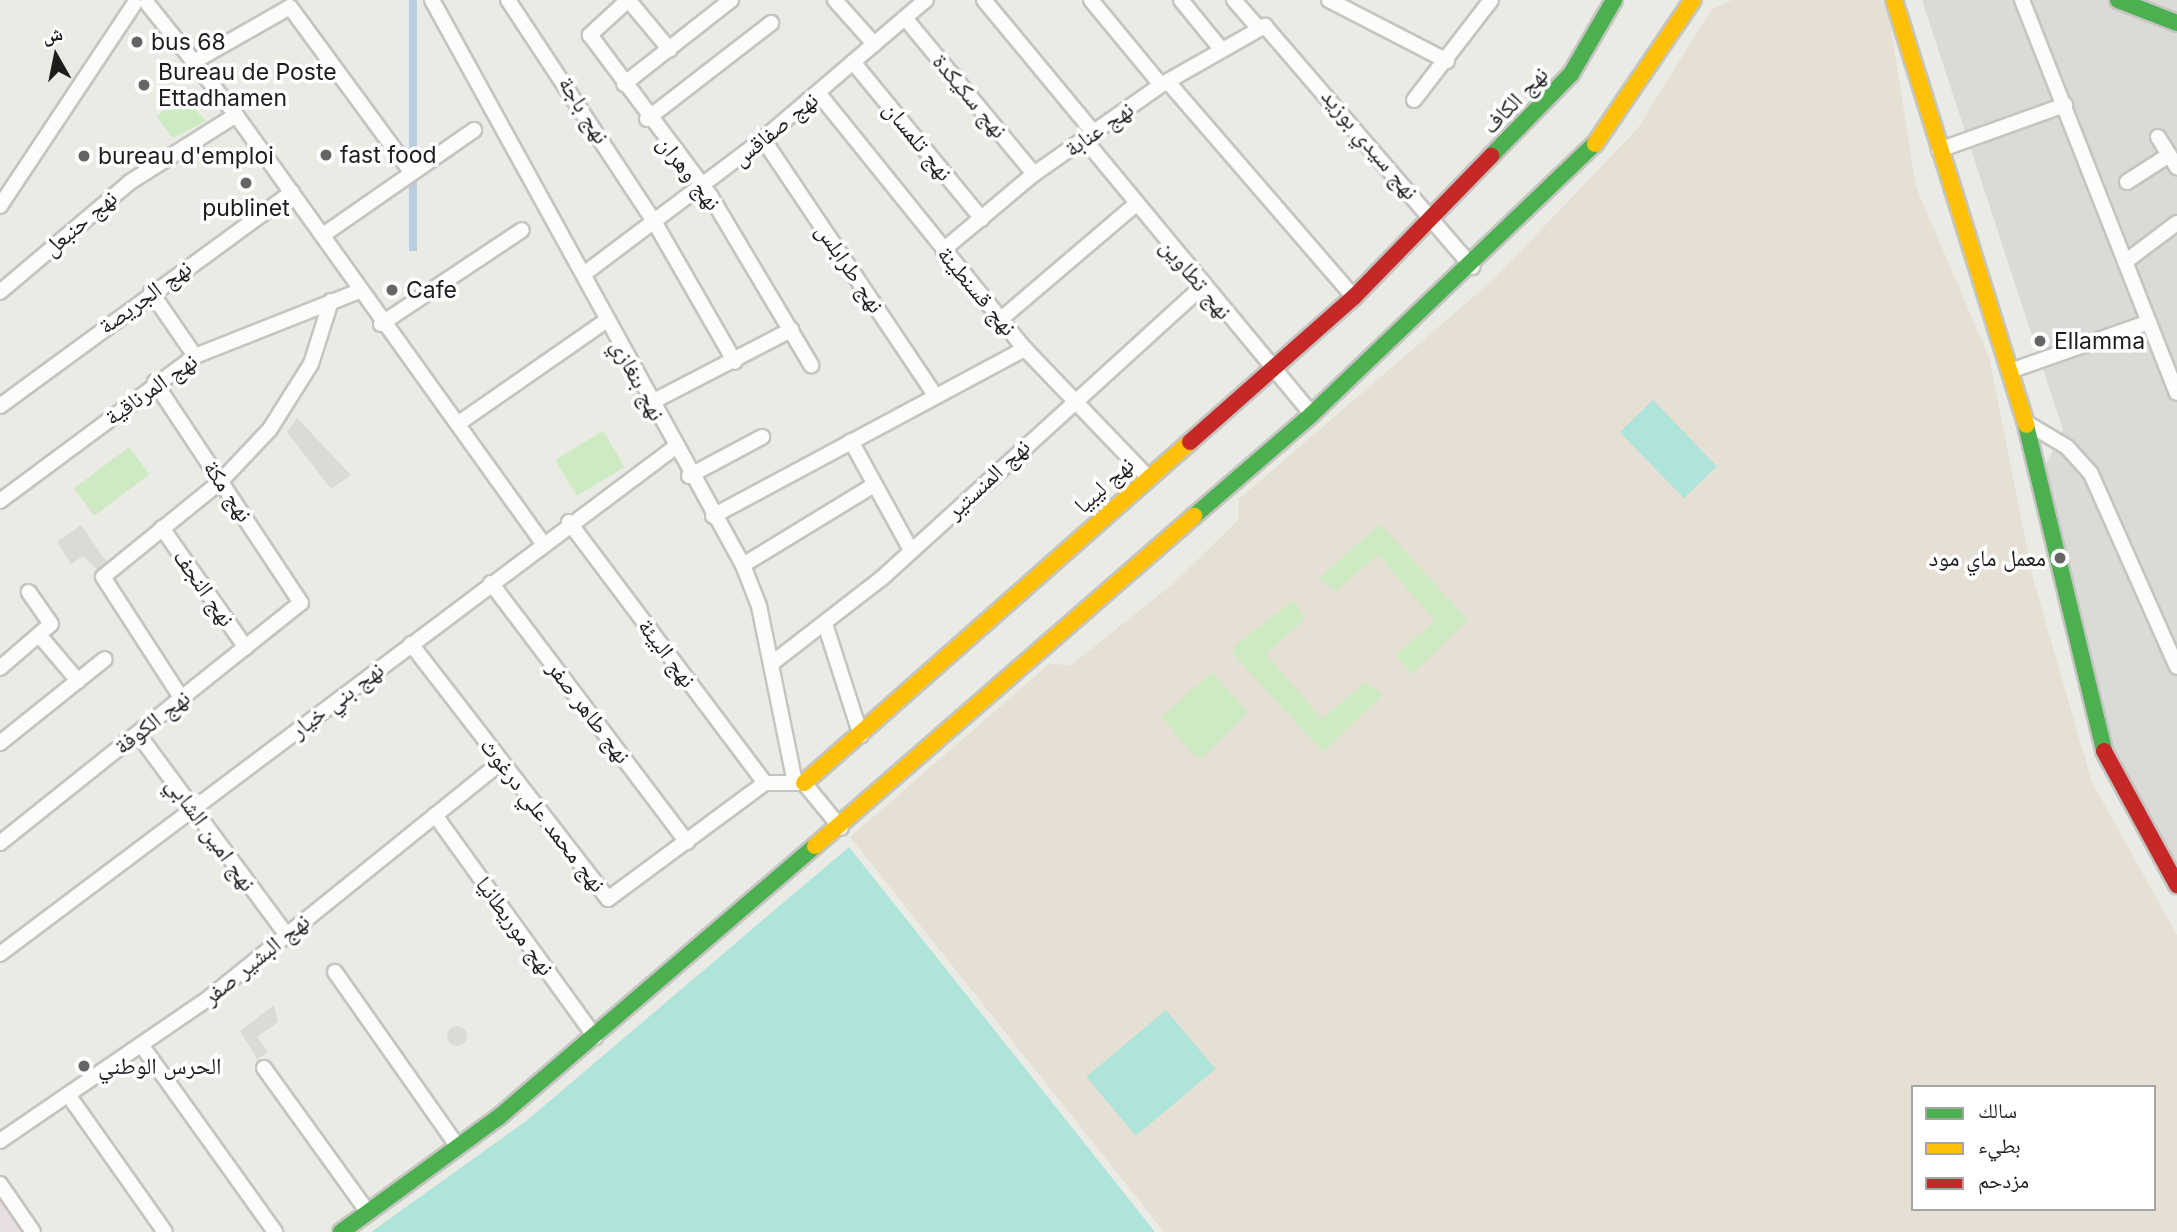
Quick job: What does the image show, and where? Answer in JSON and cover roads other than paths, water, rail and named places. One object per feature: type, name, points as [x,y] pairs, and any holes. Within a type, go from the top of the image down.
[{"type":"street","name":"نهج بنغازي","points":[[432,0],[584,274],[606,321],[652,402],[689,476],[743,565],[771,664],[799,780],[841,828]]},
{"type":"street","name":"نهج باجة","points":[[508,0],[655,223],[735,362]]},
{"type":"street","points":[[835,0],[874,44]]},
{"type":"street","name":"نهج صفاقس","points":[[584,274],[763,139],[926,0]]},
{"type":"street","name":"نهج تطاوين","points":[[984,0],[1090,137],[1135,205],[1201,288],[1312,414]]},
{"type":"street","points":[[1091,0],[1354,297]]},
{"type":"street","points":[[1181,0],[1222,49]]},
{"type":"street","name":"نهج سيدي بوزيد","points":[[1234,0],[1261,26],[1472,267]]},
{"type":"street","points":[[1329,0],[1447,61]]},
{"type":"street","points":[[1413,100],[1447,61],[1491,0]]},
{"type":"street","name":"نهج الكاف","points":[[1430,217],[1571,74],[1614,0]]},
{"type":"street","points":[[341,1232],[458,1147],[595,1037],[841,828],[1312,414],[1472,267],[1610,130],[1693,0]]},
{"type":"street","points":[[1894,0],[1939,150],[2013,370],[2105,755],[2177,885]]},
{"type":"street","points":[[2022,0],[2177,393]]},
{"type":"street","points":[[2118,0],[2177,23]]},
{"type":"street","points":[[629,1],[670,50]]},
{"type":"street","name":"نهج وهران","points":[[629,1],[589,32],[647,119],[701,188],[811,365]]},
{"type":"street","points":[[624,84],[732,1]]},
{"type":"street","points":[[0,206],[140,2],[195,61],[236,115],[323,235],[357,292],[459,423],[542,542]]},
{"type":"street","points":[[195,61],[290,7],[412,173]]},
{"type":"street","name":"نهج سكيكدة","points":[[905,18],[1034,174]]},
{"type":"street","points":[[647,119],[771,23]]},
{"type":"street","name":"نهج عنابة","points":[[943,250],[1034,174],[1165,84],[1261,26]]},
{"type":"street","name":"نهج تلمسان","points":[[853,62],[982,219]]},
{"type":"street","name":"نهج قسنطينة","points":[[819,94],[1025,349],[1076,397],[1147,476]]},
{"type":"street","points":[[1939,150],[2065,105]]},
{"type":"street","name":"نهج حنبعل","points":[[0,292],[130,182],[236,115]]},
{"type":"street","points":[[323,235],[474,130]]},
{"type":"street","points":[[2127,182],[2173,161],[2158,137]]},
{"type":"street","name":"نهج طرابلس","points":[[763,139],[936,396]]},
{"type":"street","name":"نهج الجريصة","points":[[0,407],[151,292],[292,192]]},
{"type":"street","points":[[1001,319],[1135,205]]},
{"type":"street","name":"نهج ليبيا","points":[[799,780],[861,736],[1147,476],[1354,297],[1430,217]]},
{"type":"street","points":[[2125,262],[2177,223]]},
{"type":"street","points":[[381,324],[522,230]]},
{"type":"street","name":"نهج المنستير","points":[[771,664],[826,627],[1076,397],[1201,288]]},
{"type":"street","points":[[151,292],[195,356]]},
{"type":"street","name":"نهج المرناقية","points":[[0,501],[155,382],[195,356],[357,292]]},
{"type":"street","points":[[181,699],[102,579],[221,481],[290,404],[312,364],[331,301]]},
{"type":"street","points":[[459,423],[606,321]]},
{"type":"street","points":[[2013,370],[2150,322]]},
{"type":"street","points":[[652,402],[735,362],[791,330]]},
{"type":"street","points":[[713,516],[1025,349]]},
{"type":"street","name":"نهج مكة","points":[[155,382],[300,600]]},
{"type":"street","points":[[2025,422],[2067,447],[2091,474],[2177,665]]},
{"type":"street","points":[[689,476],[762,437]]},
{"type":"street","points":[[851,442],[911,550]]},
{"type":"street","name":"نهج بني خيار","points":[[0,954],[542,542],[674,448]]},
{"type":"street","points":[[743,565],[874,485]]},
{"type":"street","name":"نهج البيئة","points":[[569,522],[765,783]]},
{"type":"street","name":"نهج النجف","points":[[162,528],[246,648]]},
{"type":"street","name":"نهج طاهر صفر","points":[[491,583],[687,842]]},
{"type":"street","points":[[0,668],[51,624],[29,592]]},
{"type":"street","name":"نهج الكوفة","points":[[0,843],[246,648],[300,600]]},
{"type":"street","points":[[826,627],[861,736]]},
{"type":"street","points":[[40,636],[78,681]]},
{"type":"street","name":"نهج محمد علي درغوث","points":[[411,644],[608,899],[765,783],[799,780]]},
{"type":"street","points":[[105,659],[78,681],[0,743],[105,659]]},
{"type":"street","name":"نهج امين الشابي","points":[[138,734],[286,934]]},
{"type":"street","name":"نهج البشير صفر","points":[[0,1141],[142,1046],[500,762]]},
{"type":"street","name":"نهج موريطانيا","points":[[435,815],[595,1037]]},
{"type":"street","points":[[335,972],[458,1147]]},
{"type":"street","points":[[142,1046],[275,1232]]},
{"type":"street","points":[[264,1068],[368,1212]]},
{"type":"street","points":[[69,1096],[166,1232]]},
{"type":"street","points":[[0,1184],[33,1232]]},
{"type":"place","name":"bus 68","points":[[137,42]]},
{"type":"place","name":"Bureau de Poste Ettadhamen","points":[[144,85]]},
{"type":"place","name":"fast food","points":[[326,155]]},
{"type":"place","name":"bureau d'emploi","points":[[84,156]]},
{"type":"place","name":"publinet","points":[[246,183]]},
{"type":"place","name":"Cafe","points":[[392,290]]},
{"type":"place","name":"Ellamma","points":[[2040,341]]},
{"type":"place","name":"معمل ماي مود","points":[[2060,558]]},
{"type":"place","name":"الحرس الوطني","points":[[84,1066]]}]
